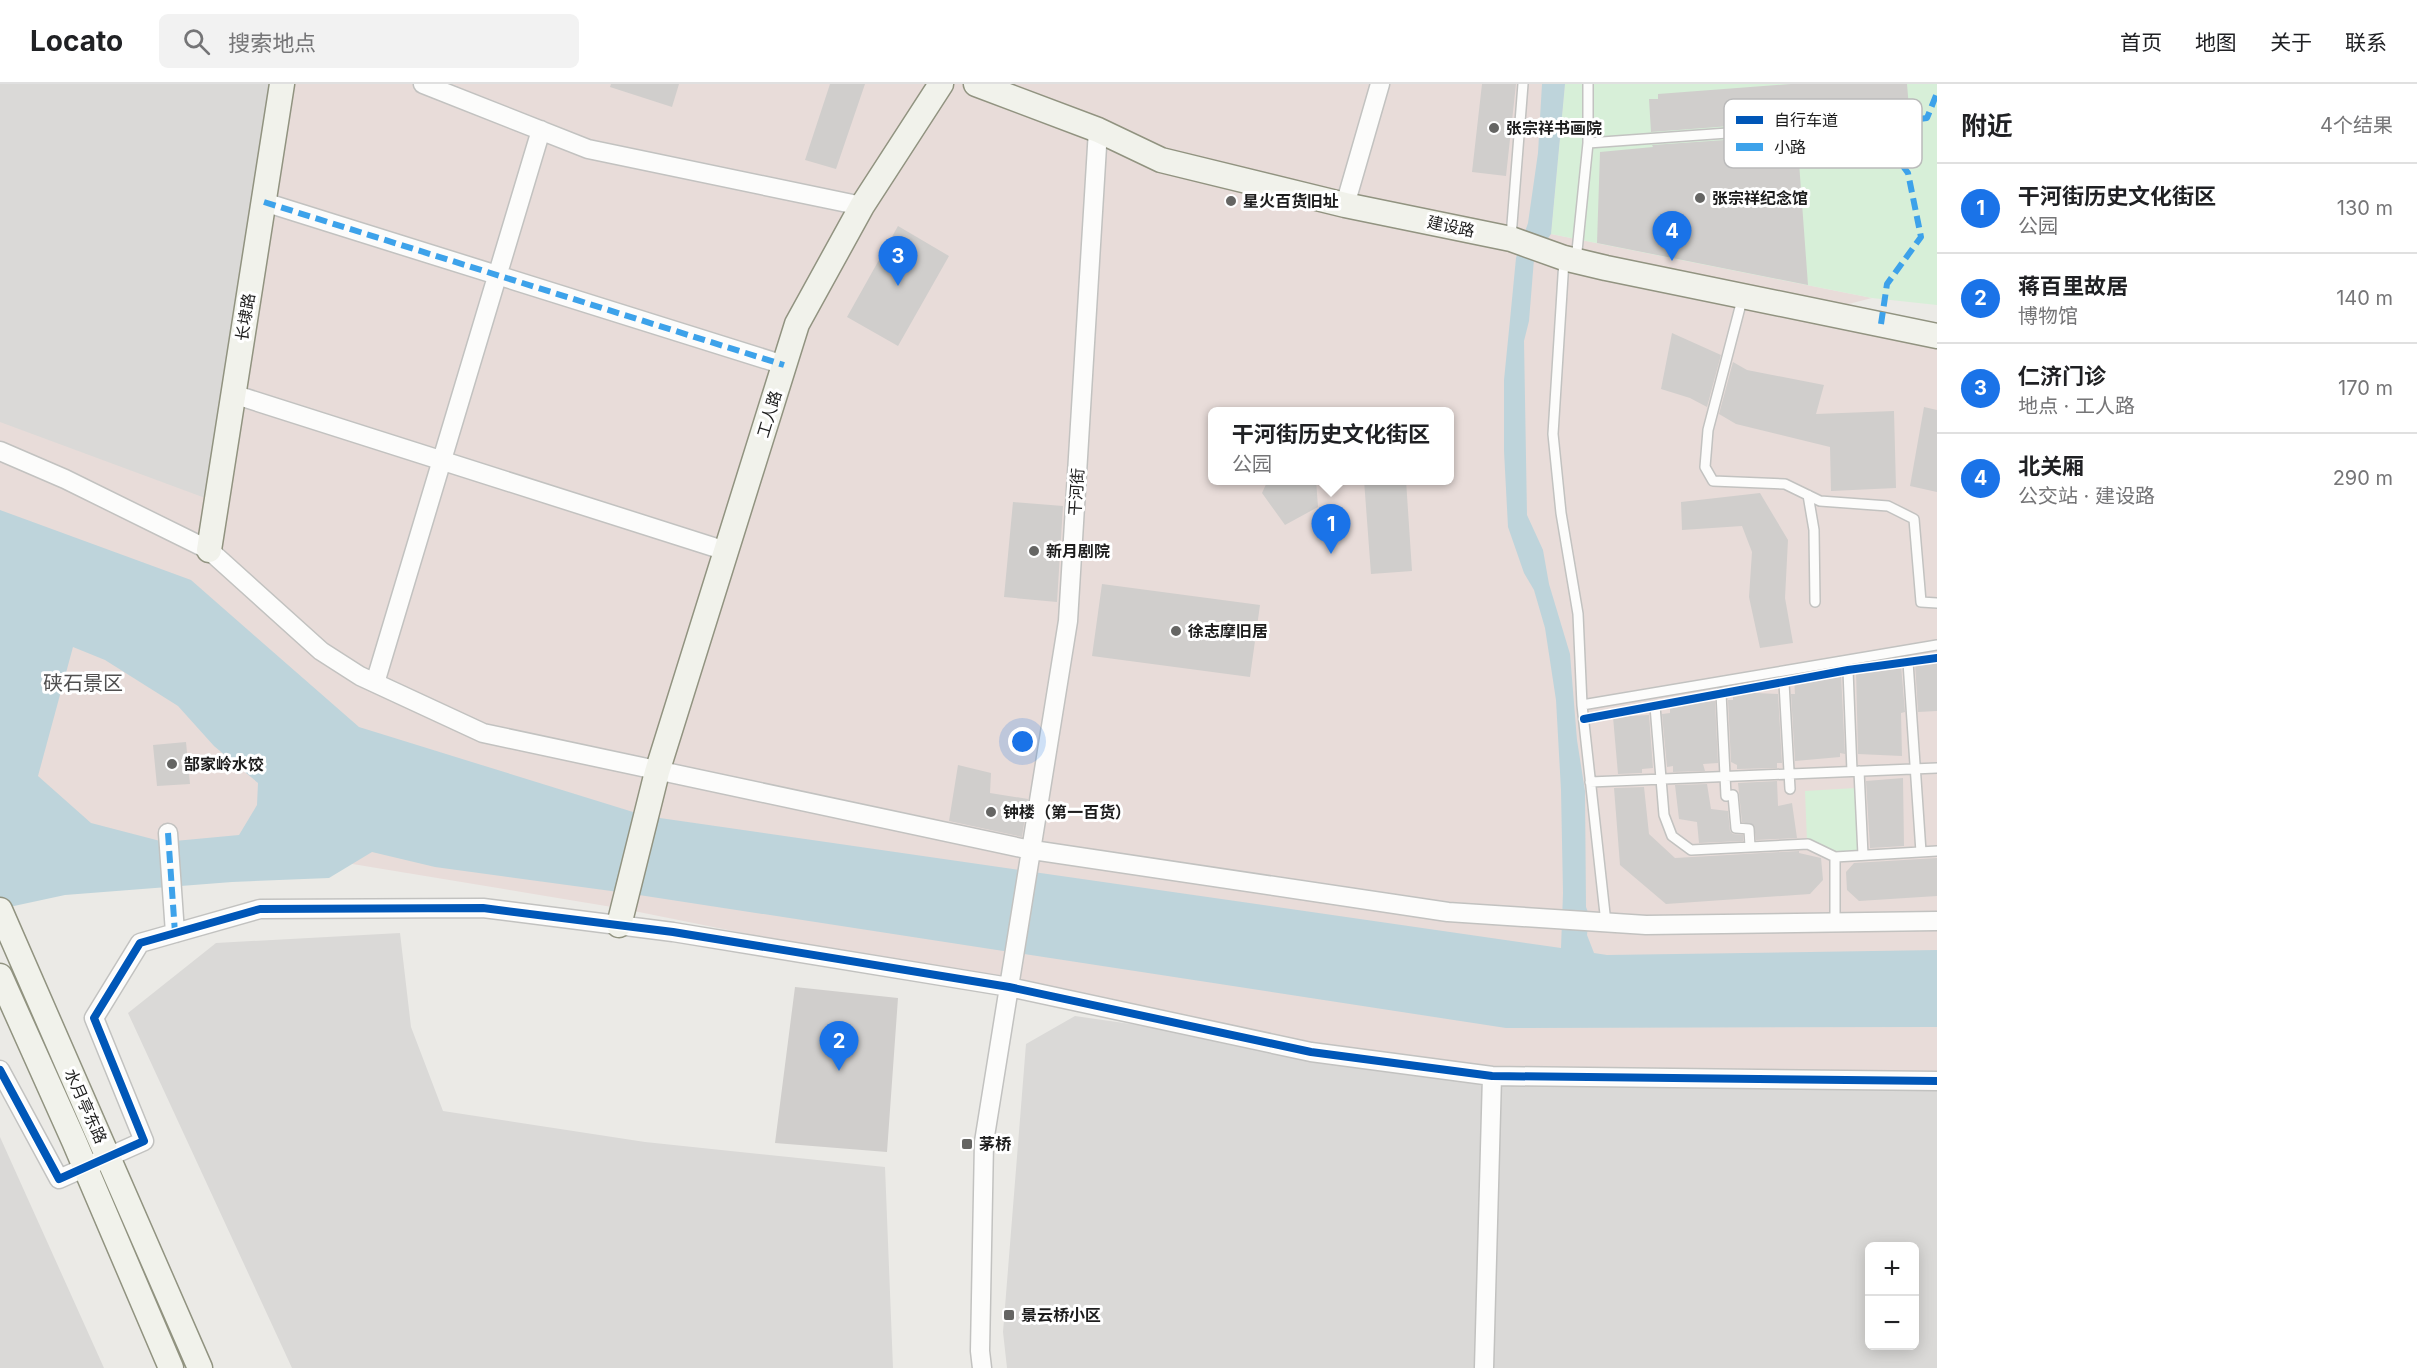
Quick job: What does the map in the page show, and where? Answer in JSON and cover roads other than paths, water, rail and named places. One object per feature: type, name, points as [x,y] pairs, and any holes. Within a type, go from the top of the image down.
[{"type":"street","name":"长埭路","points":[[209,550],[282,84]]},
{"type":"street","points":[[423,84],[588,149],[862,206]]},
{"type":"street","name":"工人路","points":[[622,917],[656,778],[797,324],[862,206],[941,84]]},
{"type":"street","name":"建设路","points":[[976,84],[1098,130],[1161,160],[1345,204],[1511,239],[1570,259],[1937,336]]},
{"type":"street","points":[[1345,204],[1380,84]]},
{"type":"street","points":[[375,683],[542,130]]},
{"type":"street","name":"干河街","points":[[982,1368],[980,1352],[984,1142],[1068,621],[1098,130]]},
{"type":"street","points":[[264,202],[784,365]]},
{"type":"street","points":[[233,394],[726,551]]},
{"type":"street","points":[[0,451],[65,479],[209,550],[321,651],[375,683],[483,733],[656,778],[1031,851],[1448,912],[1646,926],[1937,921]]},
{"type":"street","points":[[168,833],[175,933]]},
{"type":"street","points":[[0,1070],[59,1179],[144,1141],[94,1018],[140,943],[260,909],[483,908],[622,917],[673,932],[1010,982],[1311,1052],[1492,1076],[1937,1081]]},
{"type":"street","name":"水月亭东路","points":[[0,910],[200,1368]]},
{"type":"street","name":"水月亭东路","points":[[0,976],[74,1141],[171,1368]]},
{"type":"street","points":[[1484,1368],[1492,1076]]},
{"type":"lane","points":[[1511,239],[1523,84]]},
{"type":"lane","points":[[1588,84],[1588,143],[1570,259],[1553,434],[1561,513],[1578,614],[1582,705],[1606,923]]},
{"type":"lane","points":[[1588,143],[1724,133]]},
{"type":"lane","points":[[1743,296],[1708,430],[1705,467],[1713,481],[1785,484],[1820,501],[1888,506],[1914,519],[1921,602],[1937,603]]},
{"type":"lane","points":[[1808,495],[1814,530],[1815,602]]},
{"type":"lane","points":[[1582,705],[1937,645]]},
{"type":"lane","points":[[1908,662],[1921,852]]},
{"type":"lane","points":[[1848,670],[1863,855]]},
{"type":"lane","points":[[1784,683],[1790,789]]},
{"type":"lane","points":[[1721,693],[1726,796],[1734,795],[1736,828],[1749,829],[1750,847]]},
{"type":"lane","points":[[1655,706],[1664,815],[1672,836],[1691,850],[1808,844],[1836,857],[1937,851]]},
{"type":"lane","points":[[1590,782],[1937,768]]},
{"type":"lane","points":[[1835,922],[1836,857]]},
{"type":"water","points":[[1542,84],[1565,84],[1551,234],[1534,259],[1529,321],[1524,341],[1527,515],[1543,550],[1549,584],[1570,654],[1577,740],[1585,791],[1586,907],[1589,915],[1587,935],[1594,953],[1607,955],[1937,950],[1937,1027],[1506,1028],[626,893],[435,867],[372,852],[329,878],[232,882],[65,895],[0,909],[0,510],[191,580],[359,727],[646,816],[1561,948],[1563,893],[1561,790],[1556,700],[1545,628],[1534,590],[1524,573],[1508,527],[1504,451],[1504,380],[1516,258],[1528,223],[1538,153]],"holes":[[[73,647],[105,660],[178,706],[214,746],[258,783],[257,805],[239,835],[164,842],[91,823],[38,776]]]},
{"type":"place","name":"张宗祥书画院","points":[[1494,128]]},
{"type":"place","name":"张宗祥纪念馆","points":[[1700,198]]},
{"type":"place","name":"星火百货旧址","points":[[1231,201]]},
{"type":"place","name":"北关厢","points":[[1672,261]]},
{"type":"place","name":"仁济门诊","points":[[898,286]]},
{"type":"place","name":"新月剧院","points":[[1034,551]]},
{"type":"place","name":"干河街历史文化街区","points":[[1331,554]]},
{"type":"place","name":"徐志摩旧居","points":[[1176,631]]},
{"type":"place","name":"郜家岭水饺","points":[[172,764]]},
{"type":"place","name":"钟楼（第一百货）","points":[[991,812]]},
{"type":"place","name":"蒋百里故居","points":[[839,1071]]},
{"type":"place","name":"茅桥","points":[[967,1144]]},
{"type":"place","name":"景云桥小区","points":[[1009,1315]]},
{"type":"district","name":"硖石景区","points":[[83,683]]}]
